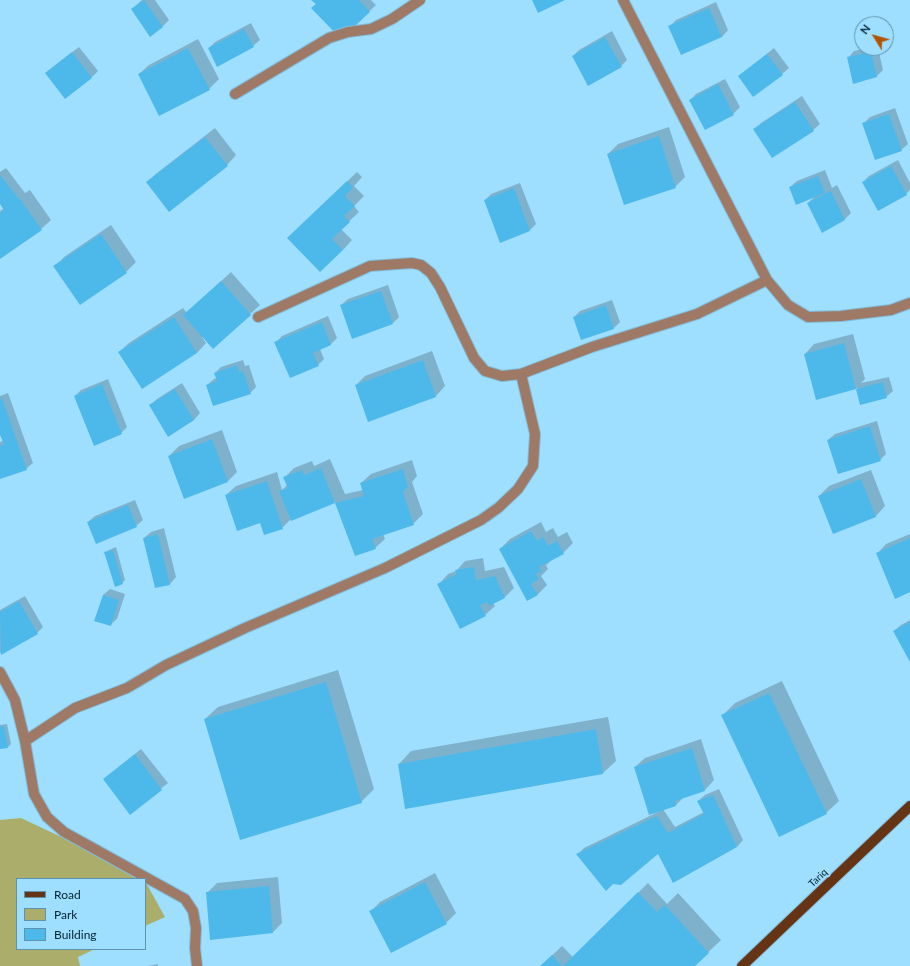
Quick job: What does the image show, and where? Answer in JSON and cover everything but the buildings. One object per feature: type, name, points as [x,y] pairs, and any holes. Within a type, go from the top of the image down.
[{"type":"main road","name":"Tariq","points":[[742,966],[910,806]]},
{"type":"street","points":[[235,94],[329,38],[348,32],[371,29],[392,19],[420,0]]},
{"type":"street","points":[[623,0],[767,280],[788,305],[808,317],[841,316],[891,310],[910,303]]},
{"type":"street","points":[[258,317],[370,266],[412,263],[421,265],[431,273],[440,287],[474,358],[484,371],[502,376],[521,374],[592,347],[697,314],[767,280]]},
{"type":"street","points":[[25,741],[75,708],[127,688],[166,665],[245,628],[385,568],[481,520],[498,508],[518,490],[533,466],[535,434],[521,374]]},
{"type":"street","points":[[0,672],[15,700],[25,741],[34,794],[47,817],[64,832],[186,899],[193,911],[196,928],[195,948],[197,966]]},
{"type":"green space","points":[[21,818],[142,875],[144,878],[16,878],[16,950],[93,950],[78,957],[80,966],[0,966],[0,820]]},
{"type":"green space","points":[[146,883],[165,917],[146,926]]}]
